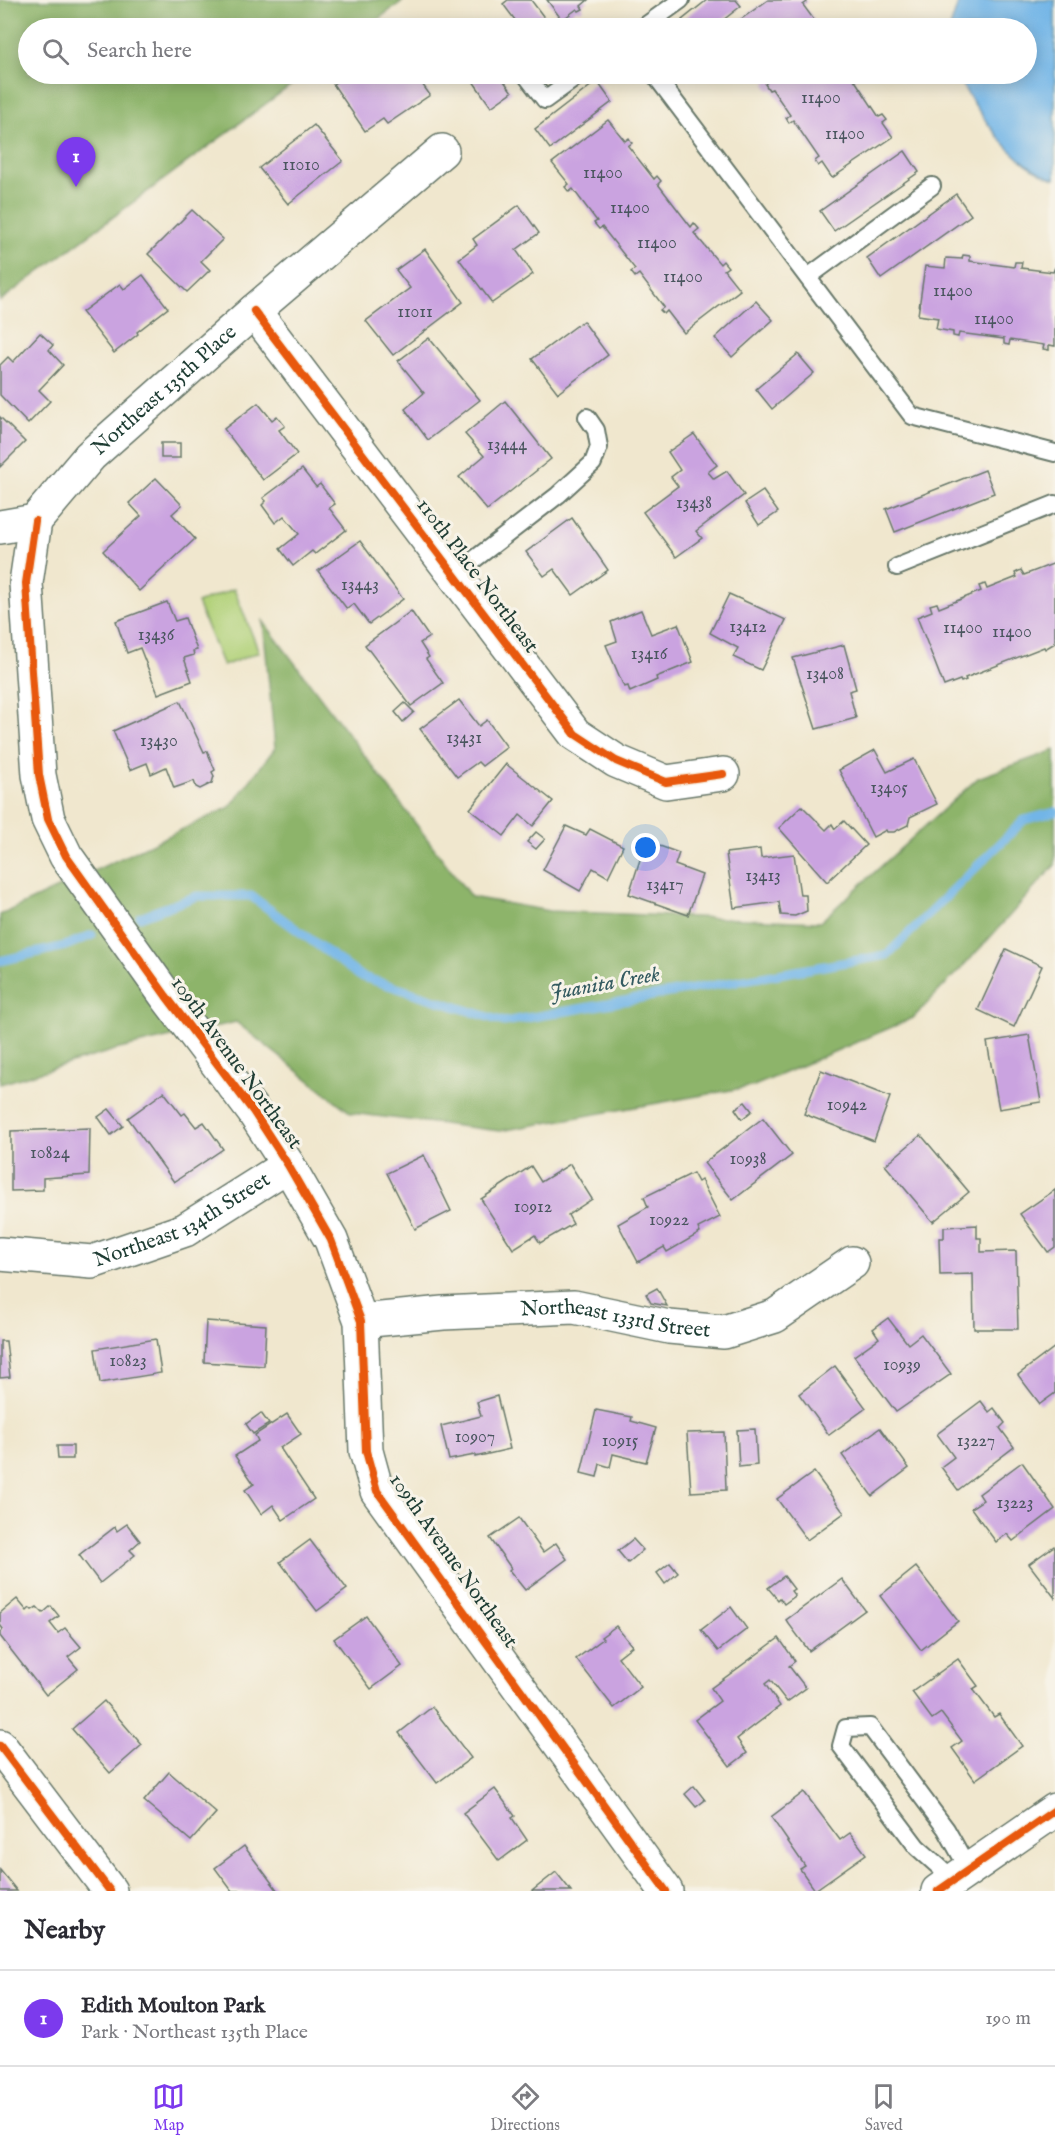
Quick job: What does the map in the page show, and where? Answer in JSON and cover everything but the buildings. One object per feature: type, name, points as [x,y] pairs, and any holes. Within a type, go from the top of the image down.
[{"type":"street","name":"Northeast 135th Place","points":[[35,521],[90,456],[254,311],[442,151]]},
{"type":"street","name":"110th Place Northeast","points":[[254,311],[575,734],[616,761],[666,782],[723,774]]},
{"type":"street","points":[[0,527],[35,521]]},
{"type":"street","name":"109th Avenue Northeast","points":[[35,521],[26,583],[39,775],[48,819],[66,856],[166,996],[253,1111],[288,1165],[331,1240],[361,1321],[366,1451],[377,1491],[666,1891]]},
{"type":"street","name":"Northeast 134th Street","points":[[0,1254],[92,1262],[185,1230],[288,1165]]},
{"type":"street","name":"Northeast 133rd Street","points":[[361,1321],[443,1313],[574,1307],[669,1327],[723,1332],[775,1316],[852,1263]]},
{"type":"street","points":[[0,1746],[110,1891]]},
{"type":"street","points":[[954,1880],[1055,1810]]},
{"type":"lane","points":[[656,18],[681,0]]},
{"type":"lane","points":[[533,84],[545,100],[567,84]]},
{"type":"lane","points":[[662,84],[912,416],[1055,453]]},
{"type":"lane","points":[[808,277],[933,186]]},
{"type":"lane","points":[[454,575],[558,495],[593,463],[599,447],[596,430],[587,417]]},
{"type":"lane","points":[[897,567],[1055,504]]},
{"type":"lane","points":[[870,1727],[946,1829],[954,1880],[918,1847],[867,1783],[841,1746],[846,1728],[870,1727]]},
{"type":"green space","points":[[0,0],[404,0],[380,18],[18,18],[18,84],[293,84],[0,301]]},
{"type":"green space","points":[[234,589],[259,652],[223,666],[197,603]]},
{"type":"green space","points":[[263,621],[471,897],[549,911],[820,922],[978,778],[1055,750],[1055,865],[986,942],[913,1018],[754,1086],[500,1131],[351,1113],[236,1022],[115,1050],[0,1084],[0,915],[230,807],[275,748]]},
{"type":"water","points":[[959,0],[1055,0],[1055,179],[1038,172],[1009,149],[985,120],[961,84],[1037,84],[1037,18],[953,18]]},
{"type":"waterway","name":"Juanita Creek","points":[[140,917],[197,896],[251,896],[360,976],[504,1022],[887,955],[1024,820],[1055,812]]},
{"type":"waterway","name":"Juanita Creek","points":[[0,961],[65,946],[92,935]]},
{"type":"cycle path","points":[[254,311],[575,734],[616,761],[666,782],[723,774]]},
{"type":"cycle path","points":[[35,521],[26,583],[39,775],[48,819],[66,856],[166,996],[253,1111],[288,1165],[331,1240],[361,1321],[366,1451],[377,1491],[666,1891]]},
{"type":"cycle path","points":[[0,1746],[110,1891]]},
{"type":"cycle path","points":[[938,1891],[1055,1810]]},
{"type":"place","name":"Edith Moulton Park","points":[[76,187]]}]
